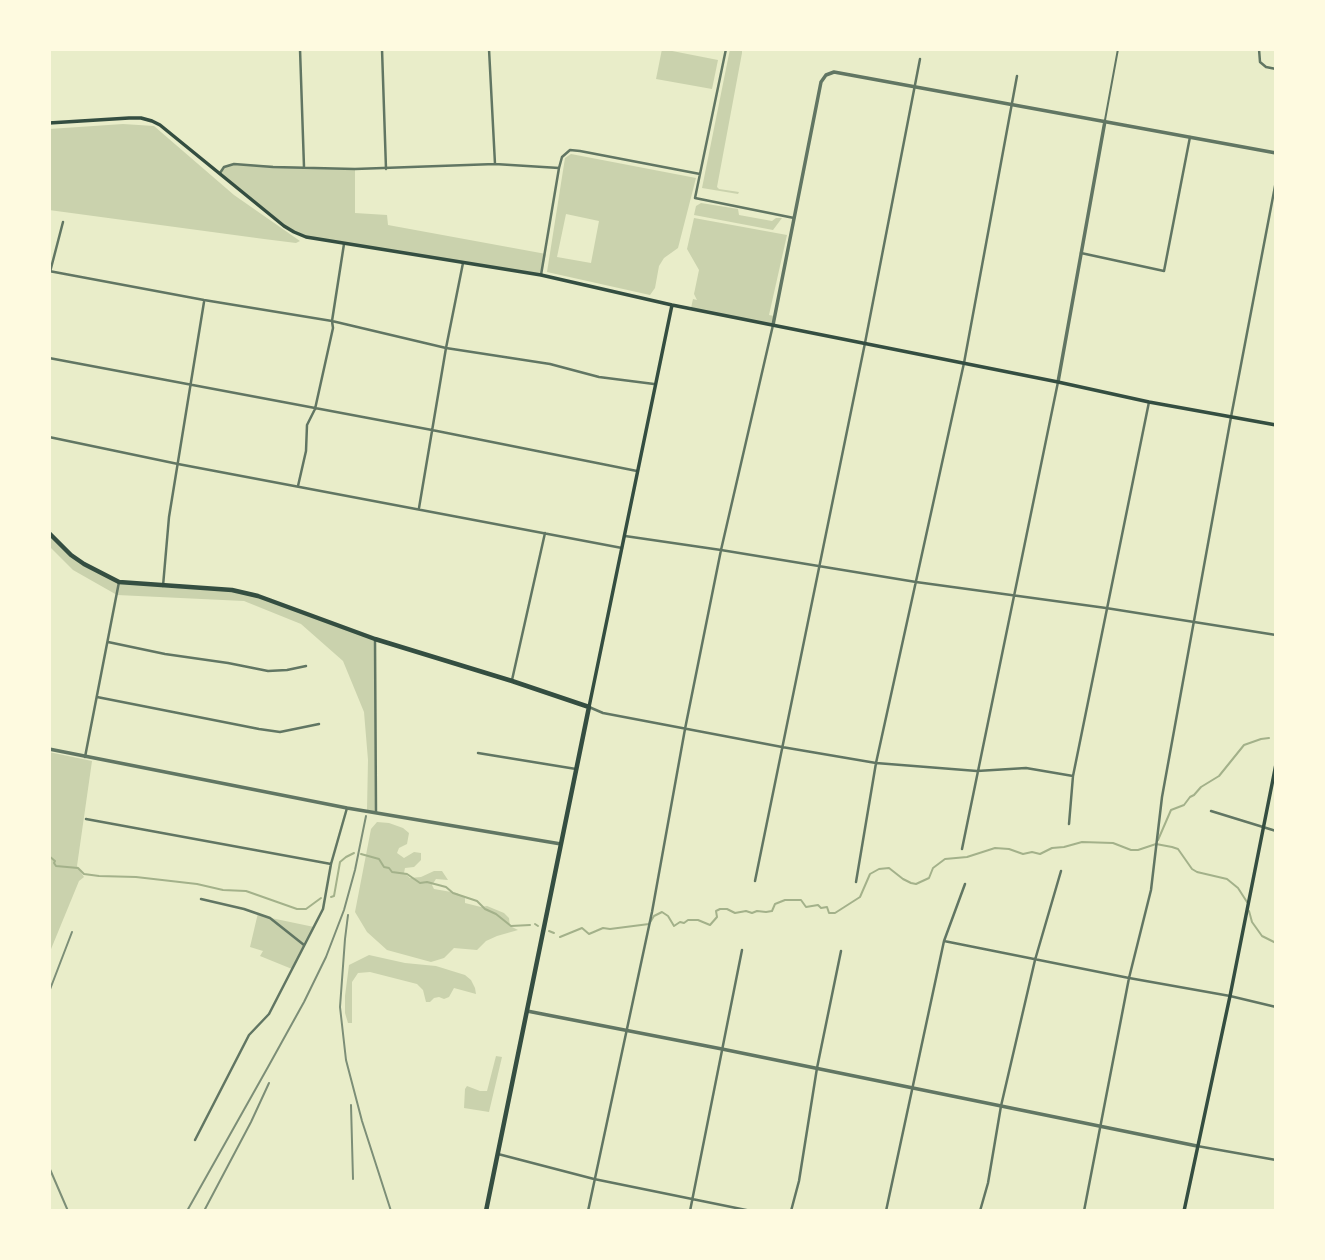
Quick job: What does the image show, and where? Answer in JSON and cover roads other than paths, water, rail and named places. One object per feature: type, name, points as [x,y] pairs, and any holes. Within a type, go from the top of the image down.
[{"type":"main road","points":[[49,123],[141,118],[160,125],[294,232],[306,237],[541,275],[673,305],[1149,402],[1276,425]]},
{"type":"main road","points":[[486,1211],[673,305]]},
{"type":"main road","points":[[49,533],[84,564],[120,582],[232,590],[258,596],[374,639],[589,707]]},
{"type":"main road","points":[[1184,1211],[1276,764]]},
{"type":"street","points":[[300,49],[304,167]]},
{"type":"street","points":[[382,49],[386,169]]},
{"type":"street","points":[[489,49],[495,164]]},
{"type":"street","points":[[726,49],[695,198],[794,218]]},
{"type":"street","points":[[1259,49],[1260,62],[1276,69]]},
{"type":"street","points":[[755,881],[920,59]]},
{"type":"street","points":[[588,1211],[652,912],[721,550],[773,325],[821,82],[826,75],[834,72],[1276,153]]},
{"type":"street","points":[[856,882],[876,763],[964,363],[1017,76]]},
{"type":"street","points":[[962,849],[1058,382],[1105,121]]},
{"type":"street","points":[[1081,253],[1164,271],[1189,137]]},
{"type":"street","points":[[541,275],[559,168],[562,157],[570,150],[700,174]]},
{"type":"street","points":[[220,173],[224,167],[234,164],[386,169],[495,164],[559,168]]},
{"type":"street","points":[[1084,1211],[1129,978],[1151,890],[1162,797],[1276,181]]},
{"type":"street","points":[[63,222],[49,272],[332,321],[446,348],[550,364],[599,377],[656,384]]},
{"type":"street","points":[[298,486],[306,451],[307,425],[314,409],[333,328],[344,244]]},
{"type":"street","points":[[419,509],[463,264]]},
{"type":"street","points":[[163,586],[170,517],[204,300]]},
{"type":"street","points":[[49,358],[638,471]]},
{"type":"street","points":[[1069,824],[1073,776],[1149,402]]},
{"type":"street","points":[[49,438],[622,548]]},
{"type":"street","points":[[512,681],[545,533]]},
{"type":"street","points":[[625,536],[1276,635]]},
{"type":"street","points":[[85,757],[120,582]]},
{"type":"street","points":[[374,639],[376,811]]},
{"type":"street","points":[[108,642],[268,671],[306,666]]},
{"type":"street","points":[[97,697],[280,732],[319,724]]},
{"type":"street","points":[[589,707],[603,713],[685,729],[876,763],[977,771],[1026,768],[1073,776]]},
{"type":"street","points":[[49,750],[347,808],[561,844]]},
{"type":"street","points":[[478,753],[576,769]]},
{"type":"street","points":[[195,1140],[248,1035],[269,1014],[323,909],[331,864],[347,808]]},
{"type":"street","points":[[1211,811],[1276,831]]},
{"type":"street","points":[[86,819],[331,864]]},
{"type":"street","points":[[980,1211],[1035,960],[1061,872]]},
{"type":"street","points":[[886,1211],[944,941],[965,884]]},
{"type":"street","points":[[201,899],[271,918],[304,945]]},
{"type":"street","points":[[944,941],[1276,1007]]},
{"type":"street","points":[[690,1211],[742,950]]},
{"type":"street","points":[[791,1211],[799,1181],[817,1068],[841,951]]},
{"type":"street","points":[[527,1011],[1276,1160]]},
{"type":"street","points":[[497,1154],[594,1179],[751,1211]]},
{"type":"lane","points":[[1105,121],[1118,49]]},
{"type":"waterway","points":[[1158,840],[1171,810],[1184,805],[1201,787],[1219,776],[1244,745],[1269,738]]},
{"type":"waterway","points":[[560,937],[582,928],[589,934],[603,928],[649,924],[654,916],[662,912],[674,926],[688,920],[698,920],[710,925],[717,917],[716,911],[720,909],[735,913],[766,912],[772,911],[775,904],[785,900],[801,900],[806,907],[818,905],[821,908],[827,907],[829,913],[835,913],[860,897],[870,874],[879,869],[889,868],[903,879],[916,884],[929,878],[933,868],[945,859],[967,857],[995,848],[1023,854],[1040,854],[1052,848],[1082,842],[1113,843],[1131,850],[1156,844],[1178,849],[1192,869],[1227,879],[1238,888],[1247,902]]},
{"type":"waterway","points":[[331,897],[334,896],[340,862],[354,853]]},
{"type":"waterway","points":[[361,854],[379,859],[384,867],[392,872],[407,874],[420,883],[446,887],[453,893],[477,901],[511,926],[530,925]]},
{"type":"waterway","points":[[49,856],[56,866],[78,868],[84,874],[136,877],[246,891],[297,909],[306,909],[321,898]]},
{"type":"waterway","points":[[1249,911],[1252,922],[1262,936],[1276,943]]},
{"type":"waterway","points":[[549,931],[554,933]]},
{"type":"railway","points":[[187,1211],[304,1002],[326,957],[344,910],[366,816]]},
{"type":"railway","points":[[348,915],[340,1007],[346,1060],[391,1211]]},
{"type":"railway","points":[[49,992],[72,932]]},
{"type":"railway","points":[[204,1211],[269,1083]]},
{"type":"railway","points":[[351,1105],[353,1179]]},
{"type":"railway","points":[[49,1167],[68,1211]]}]
